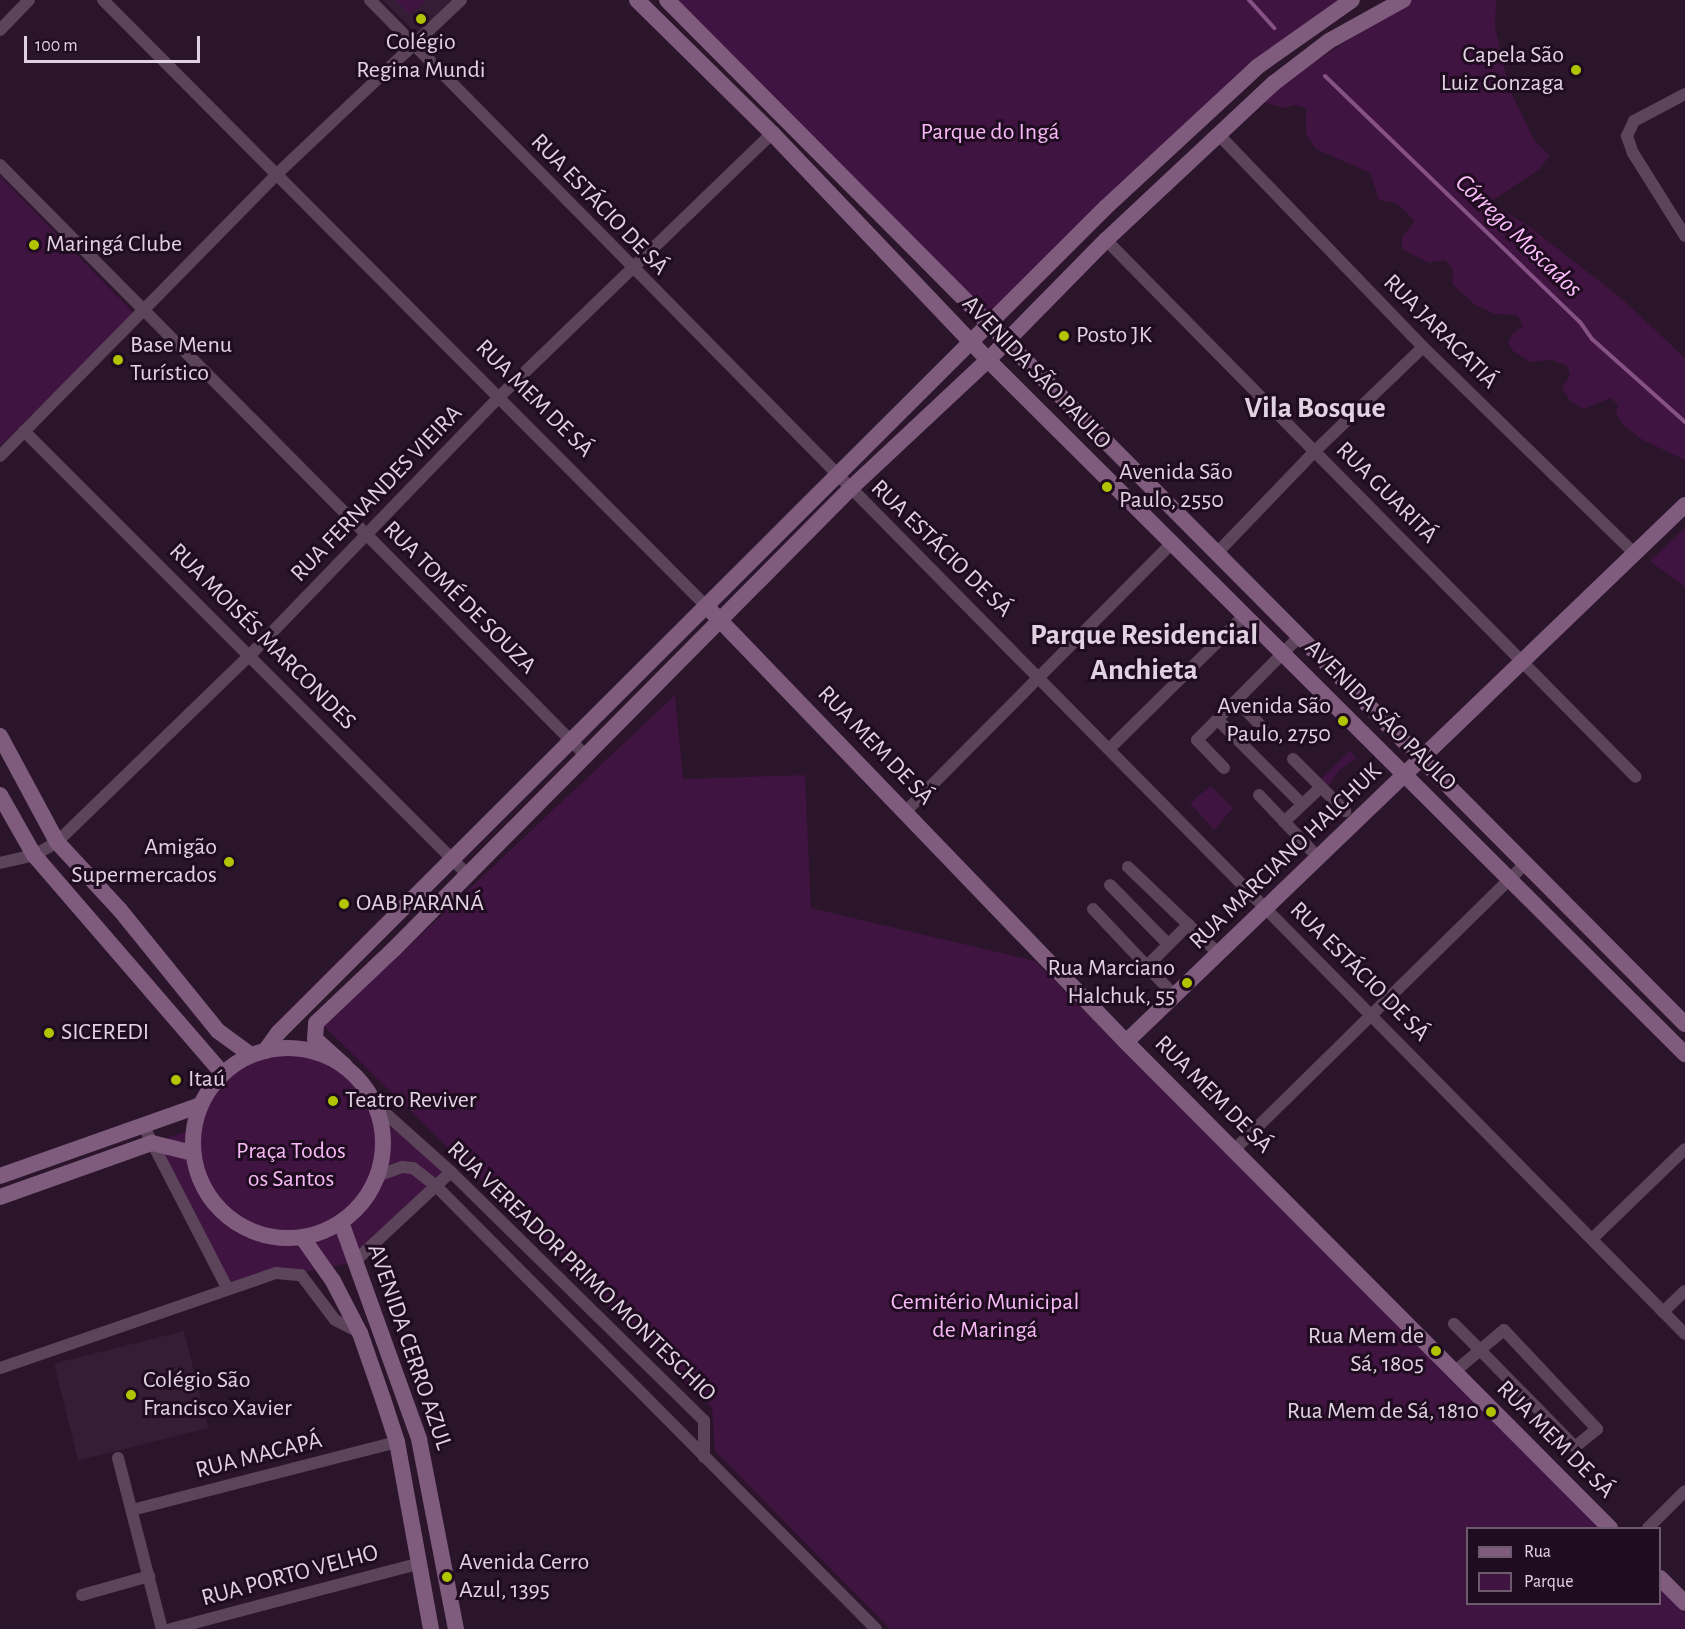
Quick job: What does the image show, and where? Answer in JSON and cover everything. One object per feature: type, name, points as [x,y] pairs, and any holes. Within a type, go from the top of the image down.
[{"type":"main road","name":"AVENIDA SÃO PAULO","points":[[637,0],[772,133],[970,342],[1685,1054]]},
{"type":"main road","points":[[645,0],[663,17],[672,6]]},
{"type":"main road","points":[[1352,0],[1257,67],[1105,208],[258,1053],[222,1073],[200,1106],[193,1129],[193,1153],[199,1178],[211,1200],[229,1218],[268,1235],[302,1237],[341,1222],[364,1200],[377,1176],[383,1152],[382,1128],[375,1104],[362,1083],[315,1039],[316,1023],[468,875],[584,754],[850,489],[988,360],[1106,240],[1274,83],[1329,41],[1403,0]]},
{"type":"main road","name":"AVENIDA SÃO PAULO","points":[[672,6],[1685,1024]]},
{"type":"main road","points":[[669,33],[690,33],[716,50]]},
{"type":"main road","name":"RUA MARCIANO HALCHUK","points":[[1126,1042],[1268,910],[1523,660],[1685,506]]},
{"type":"main road","name":"RUA MEM DE SÁ","points":[[705,605],[1126,1042],[1609,1527]]},
{"type":"main road","points":[[0,736],[57,842],[120,910],[218,1030],[258,1053],[293,1048],[320,1053],[345,1066]]},
{"type":"main road","points":[[0,795],[34,855],[222,1073]]},
{"type":"main road","points":[[0,1176],[200,1106]]},
{"type":"main road","points":[[0,1197],[152,1143],[193,1153]]},
{"type":"main road","name":"AVENIDA CERRO AZUL","points":[[341,1222],[419,1438],[456,1629]]},
{"type":"main road","name":"AVENIDA CERRO AZUL","points":[[302,1237],[333,1281],[360,1334],[381,1393],[397,1442],[431,1629]]},
{"type":"main road","points":[[381,1393],[400,1387]]},
{"type":"main road","points":[[1661,1580],[1685,1603]]},
{"type":"street","points":[[0,30],[29,0]]},
{"type":"street","name":"RUA MEM DE SÁ","points":[[103,0],[278,173],[705,605]]},
{"type":"street","name":"RUA ESTÁCIO DE SÁ","points":[[370,0],[836,476],[1110,748],[1685,1334]]},
{"type":"street","points":[[0,456],[278,173],[461,0]]},
{"type":"street","points":[[1685,94],[1634,121],[1627,136],[1632,153],[1685,236]]},
{"type":"street","name":"RUA FERNANDES VIEIRA","points":[[0,863],[34,855],[57,842],[251,654],[498,398],[630,267],[772,133]]},
{"type":"street","name":"RUA JARACATIÁ","points":[[1219,135],[1423,347],[1635,554]]},
{"type":"street","name":"RUA TOMÉ DE SOUZA","points":[[0,165],[584,754]]},
{"type":"street","name":"RUA GUARITÁ","points":[[1106,240],[1636,777]]},
{"type":"street","points":[[1216,554],[1315,451],[1423,347]]},
{"type":"street","name":"RUA MOISÉS MARCONDES","points":[[24,431],[251,654],[468,875]]},
{"type":"street","points":[[905,812],[1172,543]]},
{"type":"street","points":[[1110,748],[1244,615]]},
{"type":"street","points":[[1224,768],[1197,740],[1300,636]]},
{"type":"street","points":[[1237,701],[1263,728]]},
{"type":"street","points":[[1218,720],[1302,804]]},
{"type":"street","points":[[1293,759],[1345,811]]},
{"type":"street","points":[[1284,822],[1321,787]]},
{"type":"street","points":[[1259,795],[1312,851]]},
{"type":"street","points":[[1235,1149],[1526,863]]},
{"type":"street","points":[[1128,867],[1219,954]]},
{"type":"street","points":[[1110,885],[1168,944]]},
{"type":"street","points":[[1092,909],[1175,996]]},
{"type":"street","points":[[1147,966],[1188,924]]},
{"type":"street","name":"RUA VEREADOR PRIMO MONTESCHIO","points":[[375,1104],[451,1173],[704,1421],[704,1458]]},
{"type":"street","points":[[143,1125],[227,1288]]},
{"type":"street","points":[[1592,1239],[1685,1149]]},
{"type":"street","name":"RUA VEREADOR PRIMO MONTESCHIO","points":[[377,1176],[402,1167],[412,1168],[435,1185],[876,1629]]},
{"type":"street","points":[[354,1262],[435,1185],[451,1173]]},
{"type":"street","points":[[0,1368],[276,1273],[301,1275],[335,1320],[360,1334]]},
{"type":"street","points":[[1663,1312],[1685,1291]]},
{"type":"street","points":[[1454,1324],[1479,1350],[1575,1448],[1597,1429],[1504,1330],[1479,1350],[1454,1372]]},
{"type":"street","name":"RUA MACAPÁ","points":[[132,1510],[397,1442]]},
{"type":"street","points":[[118,1458],[162,1629]]},
{"type":"street","points":[[1649,1527],[1685,1491]]},
{"type":"street","name":"RUA PORTO VELHO","points":[[171,1629],[420,1563]]},
{"type":"street","points":[[82,1595],[149,1576]]},
{"type":"shaded area","name":"Colégio Regina Mundi","points":[[383,0],[459,0],[421,38]]},
{"type":"shaded area","name":"Colégio São Francisco Xavier","points":[[184,1331],[208,1428],[78,1460],[54,1363]]},
{"type":"green space","points":[[396,0],[426,0],[410,15]]},
{"type":"green space","name":"Parque do Ingá","points":[[673,0],[1348,0],[1305,28],[987,320]]},
{"type":"green space","points":[[1409,0],[1496,0],[1495,27],[1509,88],[1535,142],[1550,155],[1540,169],[1490,202],[1531,228],[1621,298],[1685,358],[1685,460],[1643,440],[1624,426],[1616,414],[1618,405],[1611,398],[1583,409],[1570,401],[1562,388],[1570,375],[1567,366],[1552,360],[1531,362],[1513,351],[1508,343],[1513,333],[1523,326],[1517,315],[1495,314],[1475,305],[1452,284],[1453,270],[1445,260],[1429,263],[1402,249],[1402,237],[1415,221],[1396,203],[1379,200],[1370,173],[1316,149],[1306,134],[1306,108],[1295,105],[1284,108],[1257,100]]},
{"type":"green space","name":"Maringá Clube","points":[[0,176],[135,314],[0,446]]},
{"type":"green space","points":[[1685,528],[1685,587],[1650,561]]},
{"type":"green space","name":"Cemitério Municipal de Maringá","points":[[675,695],[683,779],[805,775],[811,908],[1035,961],[1599,1527],[1466,1527],[1466,1605],[1661,1605],[1661,1590],[1685,1614],[1685,1629],[890,1629],[715,1451],[712,1408],[324,1026]]},
{"type":"green space","points":[[1350,750],[1356,758],[1340,770],[1327,788],[1319,781]]},
{"type":"green space","points":[[1211,786],[1233,808],[1214,830],[1190,803]]},
{"type":"green space","name":"Praça Todos os Santos","points":[[293,1048],[320,1053],[345,1066],[362,1083],[375,1104],[451,1172],[354,1262],[227,1288],[152,1143],[193,1129],[210,1088],[233,1065],[265,1051]]},
{"type":"waterway","name":"Córrego Moscados","points":[[1249,0],[1274,28]]},
{"type":"waterway","name":"Córrego Moscados","points":[[1325,76],[1580,322],[1592,339],[1685,422]]},
{"type":"place","name":"Colégio Regina Mundi","points":[[421,19]]},
{"type":"place","name":"Capela São Luiz Gonzaga","points":[[1576,70]]},
{"type":"place","name":"Maringá Clube","points":[[34,245]]},
{"type":"place","name":"Posto JK","points":[[1064,336]]},
{"type":"place","name":"Base Menu Turístico","points":[[118,360]]},
{"type":"place","name":"Avenida São Paulo, 2550","points":[[1107,487]]},
{"type":"place","name":"Avenida São Paulo, 2750","points":[[1343,721]]},
{"type":"place","name":"Amigão Supermercados","points":[[229,862]]},
{"type":"place","name":"OAB PARANÁ","points":[[344,904]]},
{"type":"place","name":"Rua Marciano Halchuk, 55","points":[[1187,983]]},
{"type":"place","name":"SICEREDI","points":[[49,1033]]},
{"type":"place","name":"Itaú","points":[[176,1080]]},
{"type":"place","name":"Teatro Reviver","points":[[333,1101]]},
{"type":"place","name":"Rua Mem de Sá, 1805","points":[[1436,1351]]},
{"type":"place","name":"Colégio São Francisco Xavier","points":[[131,1395]]},
{"type":"place","name":"Rua Mem de Sá, 1810","points":[[1491,1412]]},
{"type":"place","name":"Avenida Cerro Azul, 1395","points":[[447,1577]]},
{"type":"district","name":"Vila Bosque","points":[[1315,408]]},
{"type":"district","name":"Parque Residencial Anchieta","points":[[1144,652]]}]
